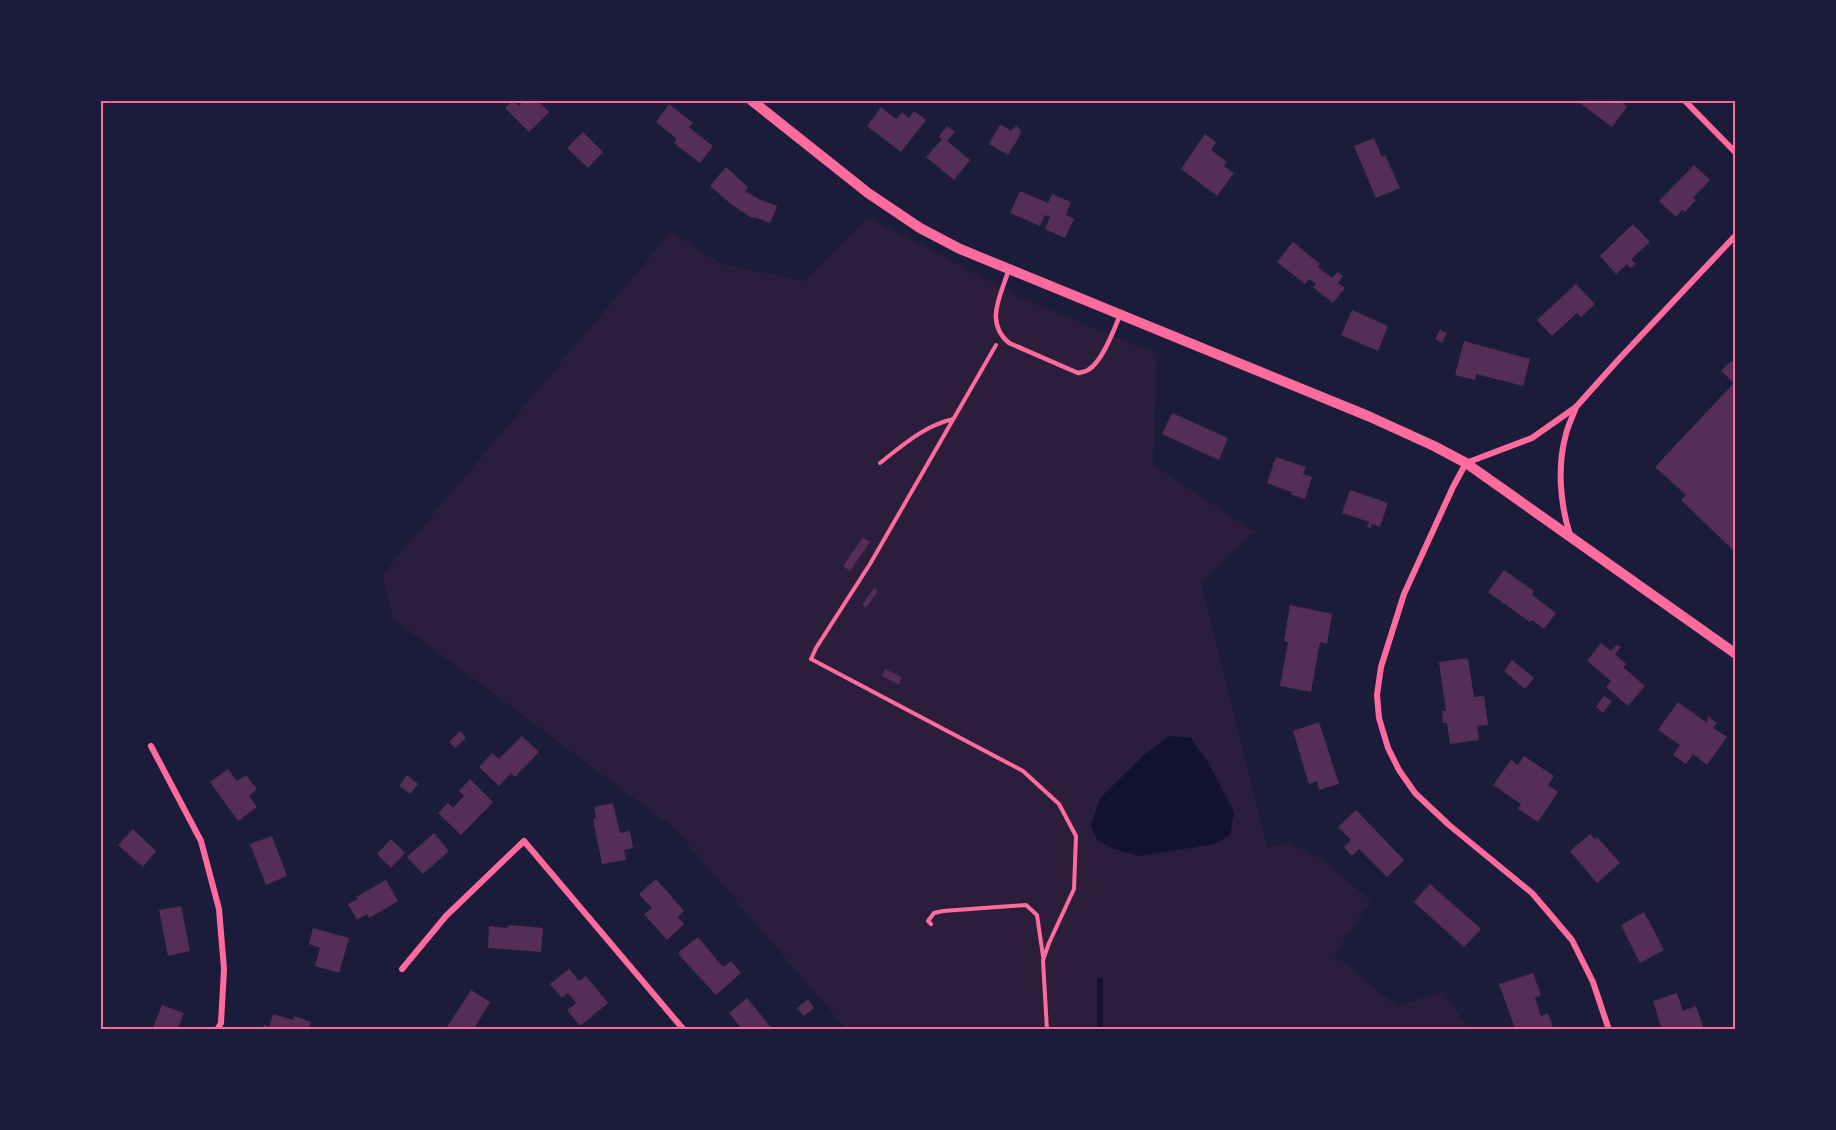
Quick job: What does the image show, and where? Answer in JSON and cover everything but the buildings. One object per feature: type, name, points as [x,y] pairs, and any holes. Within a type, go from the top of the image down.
[{"type":"street","points":[[751,100],[868,193],[920,228],[960,249],[1368,416],[1466,463],[1736,654]]},
{"type":"street","points":[[1684,100],[1736,153]]},
{"type":"street","points":[[1609,1029],[1593,982],[1572,940],[1532,893],[1449,825],[1415,793],[1399,770],[1388,748],[1379,718],[1377,695],[1381,667],[1404,594],[1466,463],[1532,438],[1576,407],[1618,359],[1736,235]]},
{"type":"street","points":[[1571,536],[1563,510],[1562,460],[1566,434],[1576,407]]},
{"type":"street","points":[[151,746],[201,841],[219,909],[224,969],[221,1023],[218,1029]]},
{"type":"street","points":[[402,969],[446,916],[524,841],[684,1029]]},
{"type":"lane","points":[[1009,269],[995,317],[1001,337],[1009,343],[1078,373],[1088,370],[1097,361],[1112,336],[1120,315]]},
{"type":"path","points":[[1001,337],[870,564],[811,659],[1023,771],[1059,804],[1076,836],[1074,889],[1043,960]]},
{"type":"path","points":[[880,463],[937,423],[954,419]]},
{"type":"path","points":[[931,924],[928,921],[934,913],[943,911],[1026,905],[1037,915],[1043,960],[1047,1029]]},
{"type":"shaded area","points":[[868,217],[1024,299],[1157,354],[1153,465],[1254,532],[1201,582],[1267,848],[1289,842],[1321,858],[1371,901],[1334,955],[1398,1007],[1444,990],[1468,1029],[846,1029],[674,828],[393,619],[382,575],[671,232],[722,264],[805,281]]},
{"type":"shaded area","points":[[1170,736],[1191,738],[1209,764],[1234,812],[1230,835],[1215,844],[1140,856],[1114,849],[1097,840],[1091,825],[1100,798],[1144,755]]},
{"type":"waterway","points":[[1100,981],[1100,1030]]}]
